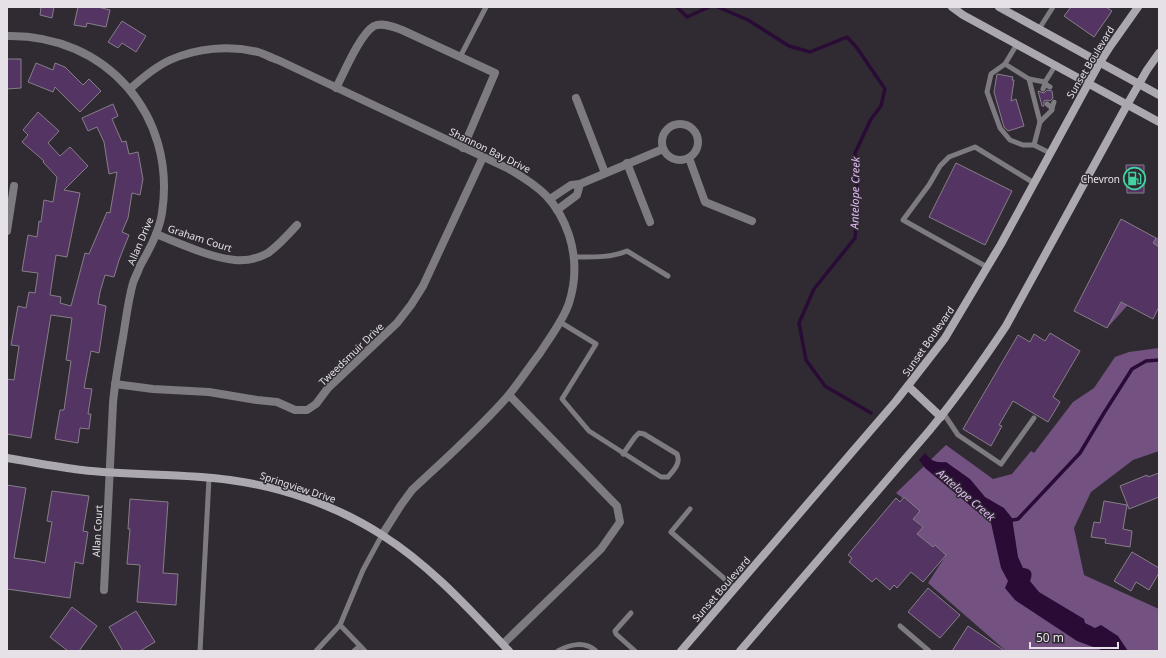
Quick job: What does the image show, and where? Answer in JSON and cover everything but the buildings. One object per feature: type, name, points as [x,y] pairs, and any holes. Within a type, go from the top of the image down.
[{"type":"main road","points":[[952,7],[963,15],[1159,122]]},
{"type":"main road","points":[[999,7],[1159,95]]},
{"type":"main road","name":"Sunset Boulevard","points":[[681,651],[908,386],[945,338],[987,267],[1100,62],[1138,7]]},
{"type":"main road","points":[[740,651],[942,415],[979,366],[1006,326],[1127,105],[1159,53]]},
{"type":"main road","points":[[908,386],[942,415]]},
{"type":"main road","name":"Springview Drive","points":[[7,458],[82,470],[209,478],[253,483],[297,496],[346,514],[382,535],[425,566],[509,651]]},
{"type":"street","points":[[336,88],[363,36],[375,26],[387,25],[402,30],[495,73],[463,148]]},
{"type":"street","name":"Allan Drive","points":[[7,36],[41,38],[61,43],[99,61],[130,89],[142,106],[153,128],[160,156],[163,170],[164,194],[162,214],[156,234],[133,281],[127,309],[115,384],[110,472]]},
{"type":"street","name":"Shannon Bay Drive","points":[[130,89],[146,76],[170,61],[191,53],[213,48],[258,52],[483,157],[529,181],[543,191],[550,199],[565,224],[574,257],[573,285],[569,304],[560,322],[551,337],[508,395],[412,490],[382,535]]},
{"type":"street","points":[[576,98],[606,173]]},
{"type":"street","points":[[673,125],[687,125],[693,129],[697,135],[697,150],[689,158],[679,161],[672,159],[666,155],[663,149],[661,142],[663,135],[667,129],[673,125]]},
{"type":"street","points":[[550,199],[571,185],[580,184],[663,149]]},
{"type":"street","name":"Tweedsmuir Drive","points":[[115,384],[153,390],[209,392],[277,402],[295,410],[307,410],[316,404],[328,388],[397,323],[411,305],[423,286],[483,157]]},
{"type":"street","points":[[689,158],[705,202],[752,221]]},
{"type":"street","points":[[628,163],[650,222]]},
{"type":"street","points":[[557,210],[577,195],[580,184]]},
{"type":"street","points":[[7,230],[14,186]]},
{"type":"street","name":"Graham Court","points":[[156,234],[220,257],[236,260],[254,259],[268,253],[297,225]]},
{"type":"street","points":[[503,644],[601,549],[620,522],[618,506],[508,395]]},
{"type":"street","name":"Allan Court","points":[[104,590],[110,472]]},
{"type":"lane","points":[[460,57],[486,7]]},
{"type":"lane","points":[[1039,29],[1052,7]]},
{"type":"lane","points":[[1017,44],[1006,64],[991,74],[988,92],[1000,128],[1010,140],[1023,145],[1034,145],[1050,153]]},
{"type":"lane","points":[[1006,64],[1029,79],[1046,86],[1055,66]]},
{"type":"lane","points":[[1029,79],[1040,122],[1034,145]]},
{"type":"lane","points":[[1040,122],[1052,110],[1053,105],[1047,104]]},
{"type":"lane","points":[[987,267],[903,220],[929,185],[940,166],[949,157],[975,148],[1034,183]]},
{"type":"lane","points":[[574,257],[610,256],[618,255],[627,251],[668,276]]},
{"type":"lane","points":[[560,322],[596,344],[562,399],[589,431],[624,454],[661,477],[668,477],[679,458],[677,454],[644,434],[639,433],[624,454]]},
{"type":"lane","points":[[942,415],[958,434],[1001,464],[1034,418]]},
{"type":"lane","points":[[200,651],[209,478]]},
{"type":"lane","points":[[690,509],[671,532],[736,588]]},
{"type":"lane","points":[[316,651],[340,625],[363,570],[382,535]]},
{"type":"lane","points":[[632,613],[615,631],[616,634],[635,651]]},
{"type":"lane","points":[[340,625],[365,651]]},
{"type":"lane","points":[[900,626],[929,651]]},
{"type":"lane","points":[[558,651],[574,645],[589,646],[596,651]]},
{"type":"lane","points":[[354,651],[360,646]]},
{"type":"lane","points":[[564,649],[569,651]]},
{"type":"shaded area","points":[[1159,237],[1159,247],[1127,306],[1107,328],[1156,238]]},
{"type":"shaded area","points":[[1159,348],[1159,451],[1133,460],[1091,492],[1074,528],[1084,575],[1159,609],[1159,651],[1006,651],[928,583],[946,555],[935,545],[933,547],[917,534],[923,527],[913,519],[920,511],[896,493],[946,445],[993,479],[1012,474],[1031,451],[1034,453],[1073,402],[1094,388],[1115,357],[1129,352]]},
{"type":"water","points":[[925,453],[934,461],[946,462],[970,479],[985,497],[1004,508],[1012,518],[1018,557],[1023,568],[1030,570],[1030,581],[1039,592],[1084,619],[1085,623],[1095,628],[1101,625],[1118,636],[1128,651],[1104,651],[1077,641],[1015,600],[1005,588],[1008,581],[1001,568],[991,523],[925,468],[919,460]]},
{"type":"waterway","name":"Antelope Creek","points":[[677,7],[687,17],[709,7]]},
{"type":"waterway","name":"Antelope Creek","points":[[718,7],[748,20],[789,46],[810,52],[847,37],[857,48],[885,89],[881,106],[871,119],[855,153],[858,203],[855,238],[814,289],[799,323],[806,360],[825,386],[871,413]]},
{"type":"waterway","points":[[1008,521],[1018,519],[1080,453],[1132,369],[1146,361],[1159,360]]},
{"type":"place","name":"Chevron","points":[[1135,179]]}]
